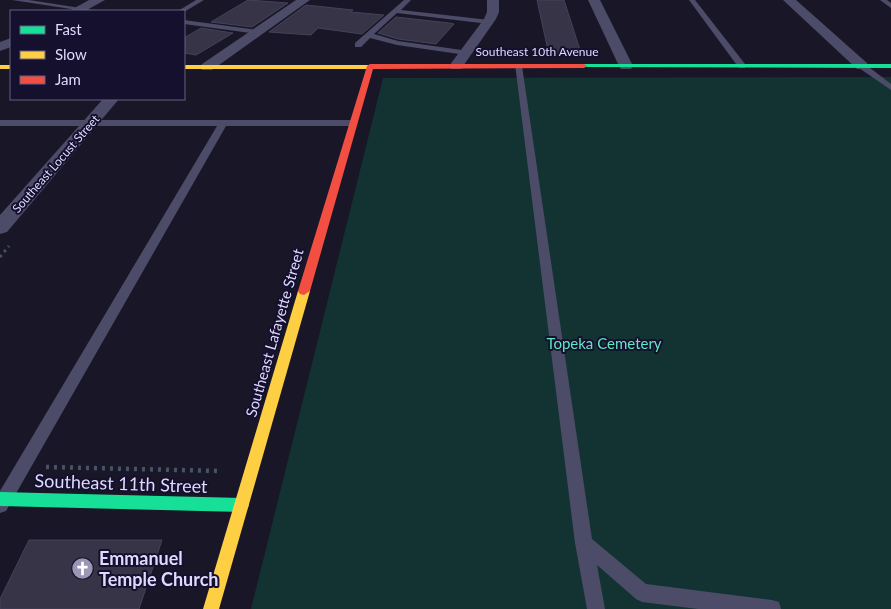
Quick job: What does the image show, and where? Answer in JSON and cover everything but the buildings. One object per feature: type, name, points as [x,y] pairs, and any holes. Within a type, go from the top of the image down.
[{"type":"main road","name":"Southeast Lafayette Street","points":[[211,609],[370,66]]},
{"type":"main road","name":"Southeast 10th Avenue","points":[[185,67],[891,66]]},
{"type":"main road","name":"Southeast 11th Street","points":[[1,501],[242,505]]},
{"type":"street","points":[[77,10],[99,0]]},
{"type":"street","points":[[207,67],[304,0]]},
{"type":"street","points":[[456,66],[489,22],[493,12],[493,0]]},
{"type":"street","points":[[594,0],[626,66]]},
{"type":"street","points":[[790,0],[862,66]]},
{"type":"street","name":"Southeast Locust Street","points":[[0,228],[110,100]]},
{"type":"lane","points":[[15,0],[77,10]]},
{"type":"lane","points":[[183,10],[201,0]]},
{"type":"lane","points":[[358,45],[408,0]]},
{"type":"lane","points":[[692,0],[742,66]]},
{"type":"lane","points":[[883,0],[891,6]]},
{"type":"lane","points":[[396,11],[489,22]]},
{"type":"lane","points":[[185,22],[258,32]]},
{"type":"lane","points":[[369,35],[397,43],[466,53]]},
{"type":"lane","points":[[518,66],[584,543],[596,609]]},
{"type":"lane","points":[[862,66],[891,88]]},
{"type":"lane","points":[[0,122],[90,124],[354,123]]},
{"type":"lane","points":[[1,501],[24,466],[223,123]]},
{"type":"lane","points":[[584,543],[642,593],[772,609]]},
{"type":"path","points":[[24,466],[225,471]]},
{"type":"green space","name":"Topeka Cemetery","points":[[891,77],[891,609],[251,609],[383,78]]},
{"type":"traffic: fast","points":[[584,66],[891,66]]},
{"type":"traffic: fast","points":[[0,499],[242,505]]},
{"type":"traffic: slow","points":[[0,67],[10,67]]},
{"type":"traffic: slow","points":[[185,67],[374,67]]},
{"type":"traffic: slow","points":[[211,609],[304,291]]},
{"type":"traffic: jam","points":[[304,291],[370,66]]},
{"type":"traffic: jam","points":[[374,67],[584,66]]},
{"type":"place","name":"Emmanuel Temple Church","points":[[83,569]]}]
